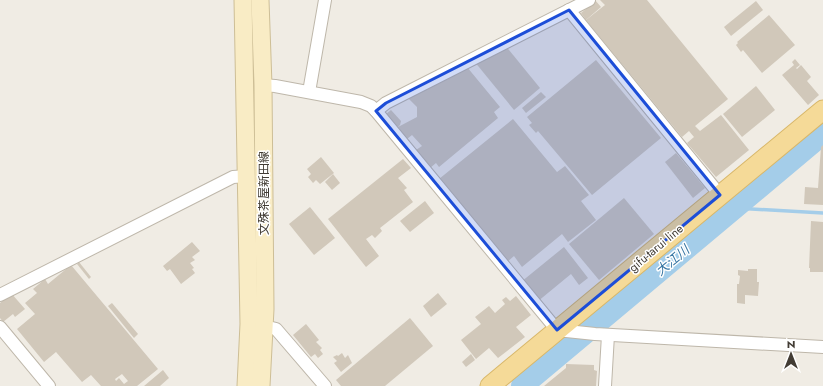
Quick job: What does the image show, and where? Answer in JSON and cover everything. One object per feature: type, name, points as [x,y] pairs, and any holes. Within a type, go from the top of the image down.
[{"type":"main road","name":"文殊茶屋新田線","points":[[243,0],[249,324],[246,386]]},
{"type":"main road","name":"文殊茶屋新田線","points":[[260,0],[263,85],[264,326],[261,386]]},
{"type":"main road","name":"gifu-tarui line","points":[[490,386],[565,331],[720,195],[823,110]]},
{"type":"street","points":[[309,92],[325,0]]},
{"type":"street","points":[[263,85],[309,92],[370,106],[386,103],[589,0]]},
{"type":"street","points":[[569,10],[720,195]]},
{"type":"street","points":[[370,106],[565,331],[608,335],[823,347]]},
{"type":"street","points":[[0,295],[233,177],[247,176]]},
{"type":"street","points":[[264,326],[276,329],[325,386]]},
{"type":"street","points":[[0,327],[48,386]]},
{"type":"street","points":[[606,386],[608,335]]},
{"type":"highlighted area","points":[[569,10],[720,195],[557,330],[376,111],[386,103]]},
{"type":"building","points":[[593,0],[595,0],[601,7],[586,20],[581,13],[591,5]]},
{"type":"building","points":[[600,0],[647,0],[728,99],[695,126],[700,131],[721,115],[749,150],[716,177],[687,143],[694,137],[689,131],[682,137],[586,20],[605,5]]},
{"type":"building","points":[[756,1],[763,10],[731,36],[724,27]]},
{"type":"building","points":[[769,15],[795,45],[762,73],[743,50],[741,52],[736,45],[738,43],[737,42]]},
{"type":"building","points":[[505,45],[540,88],[514,110],[474,61]]},
{"type":"building","points":[[795,59],[800,65],[796,68],[797,69],[801,65],[811,77],[807,81],[819,95],[808,105],[782,75],[794,65],[792,62]]},
{"type":"building","points":[[596,60],[661,138],[592,195],[538,131],[536,133],[529,125],[532,123],[527,117]]},
{"type":"building","points":[[467,67],[500,107],[494,112],[498,118],[439,167],[436,163],[430,168],[416,150],[422,146],[412,135],[407,139],[398,127],[417,117],[417,107],[406,96]]},
{"type":"building","points":[[756,86],[775,110],[742,137],[723,114]]},
{"type":"building","points":[[541,92],[546,97],[526,113],[522,108]]},
{"type":"building","points":[[391,110],[401,121],[398,127],[386,114]]},
{"type":"building","points":[[513,119],[557,172],[565,166],[589,195],[581,201],[596,220],[568,242],[562,234],[522,267],[514,256],[507,262],[439,179]]},
{"type":"building","points":[[823,145],[823,205],[804,204],[805,187],[818,188],[821,147]]},
{"type":"building","points":[[676,153],[705,188],[693,198],[665,162]]},
{"type":"building","points":[[321,157],[334,173],[320,184],[316,180],[313,183],[308,177],[311,174],[307,169]]},
{"type":"building","points":[[403,159],[411,168],[398,178],[407,188],[404,190],[413,202],[380,228],[382,231],[375,238],[372,235],[366,239],[379,256],[366,267],[328,219]]},
{"type":"building","points":[[333,174],[340,183],[332,190],[325,182]]},
{"type":"building","points":[[624,198],[654,234],[599,280],[569,244]]},
{"type":"building","points":[[425,201],[434,213],[410,232],[400,221]]},
{"type":"building","points":[[310,207],[335,238],[314,255],[289,224]]},
{"type":"building","points":[[811,221],[823,222],[823,272],[810,272],[809,268]]},
{"type":"building","points":[[192,242],[200,251],[192,257],[195,260],[190,263],[194,268],[192,269],[195,273],[181,284],[170,269],[167,271],[163,266]]},
{"type":"building","points":[[564,247],[588,278],[579,285],[571,274],[537,302],[521,282]]},
{"type":"building","points":[[79,262],[91,277],[89,279],[77,264]]},
{"type":"building","points":[[71,265],[158,369],[137,386],[101,386],[91,375],[82,382],[56,352],[44,362],[17,329],[35,314],[25,303],[37,293],[33,289],[45,279],[48,284]],"holes":[[[122,374],[128,381],[124,384],[119,378],[116,381],[115,379]]]},
{"type":"building","points":[[748,269],[757,269],[757,282],[759,282],[758,296],[745,295],[745,304],[737,303],[737,284],[739,284],[740,276],[738,275],[738,270],[748,271]]},
{"type":"building","points":[[11,293],[25,309],[15,317],[13,314],[3,322],[0,318],[0,303]]},
{"type":"building","points":[[438,293],[447,304],[431,317],[423,306]]},
{"type":"building","points":[[516,296],[531,315],[516,327],[525,337],[498,358],[489,348],[476,359],[461,340],[481,324],[475,317],[489,306],[495,313],[505,304],[502,300],[506,297],[510,301]]},
{"type":"building","points":[[112,303],[138,334],[134,338],[108,306]]},
{"type":"building","points":[[410,318],[433,346],[385,386],[341,386],[336,380]]},
{"type":"building","points":[[306,324],[319,340],[316,342],[322,348],[320,350],[323,354],[318,358],[315,354],[311,357],[293,335]]},
{"type":"building","points":[[342,353],[345,358],[348,355],[352,363],[341,372],[334,363],[337,361],[333,357]]},
{"type":"building","points":[[471,354],[475,360],[466,367],[462,362]]},
{"type":"building","points":[[566,364],[594,365],[594,370],[597,371],[596,386],[544,386],[566,368]]},
{"type":"building","points":[[163,370],[169,378],[160,386],[144,386]]},
{"type":"waterway","name":"大江川","points":[[522,386],[823,134]]},
{"type":"waterway","points":[[735,208],[823,213]]}]
